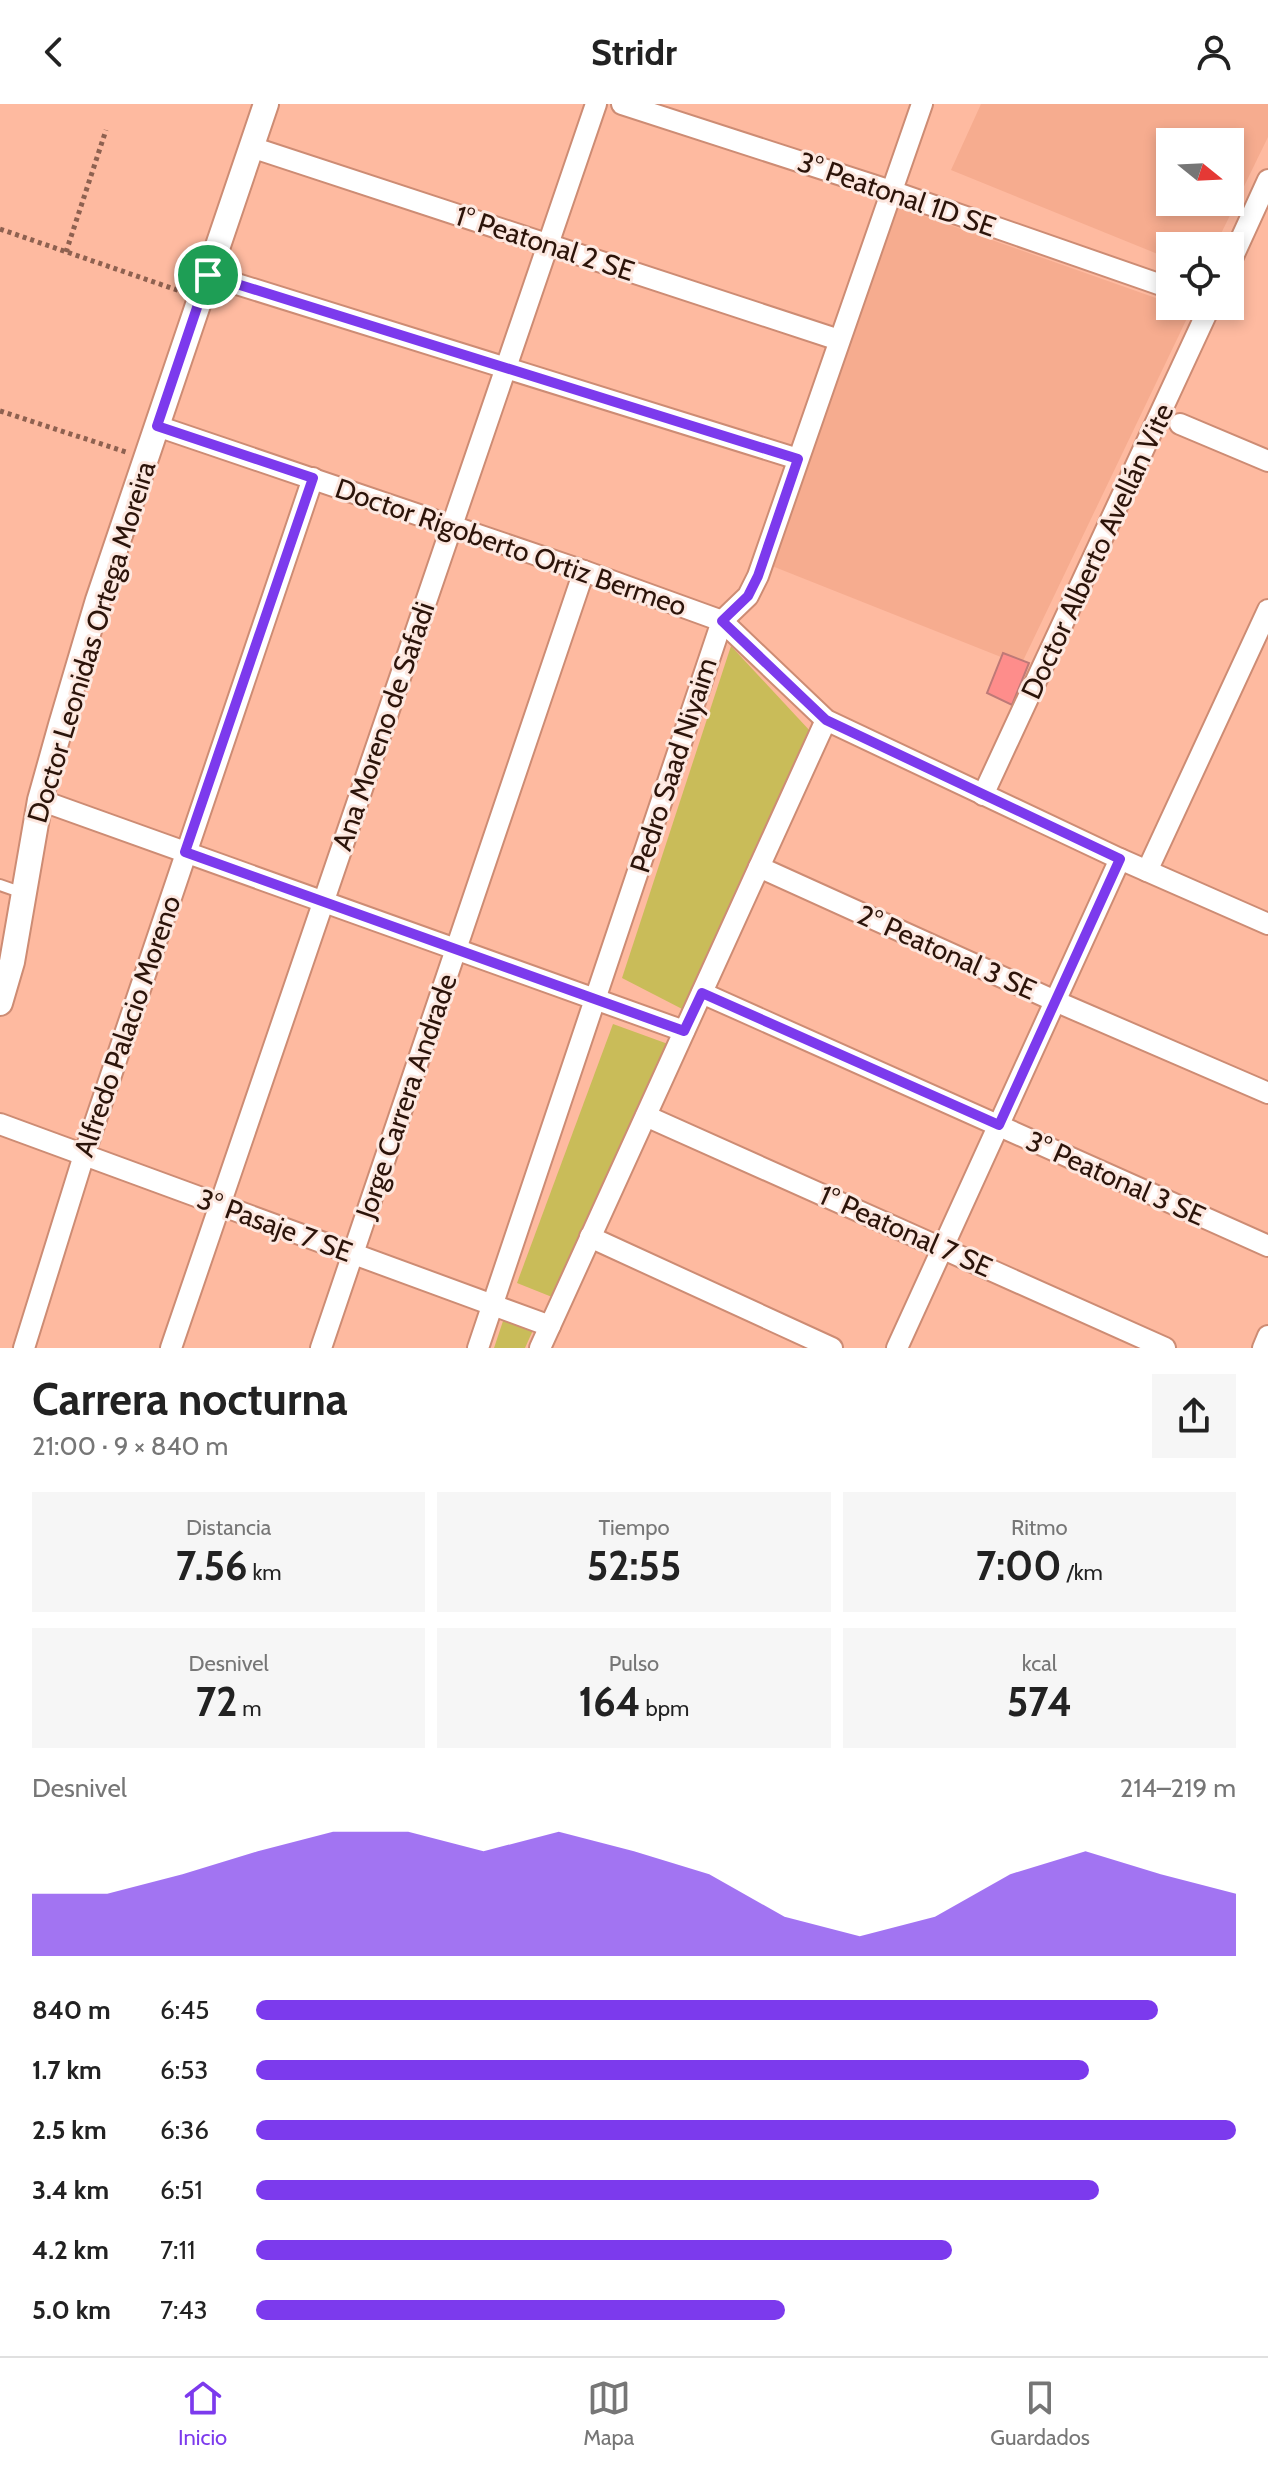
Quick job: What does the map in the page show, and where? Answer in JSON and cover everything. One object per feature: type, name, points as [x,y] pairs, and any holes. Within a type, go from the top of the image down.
[{"type":"street","name":"Doctor Leonidas Ortega Moreira","points":[[0,1003],[12,962],[12,889],[98,600],[266,104]]},
{"type":"street","name":"Ana Moreno de Safadi","points":[[171,1348],[596,104]]},
{"type":"street","name":"3° Peatonal 1D SE","points":[[622,104],[891,191],[1156,283]]},
{"type":"street","name":"Pedro Saad Niyaim","points":[[478,1348],[722,621],[748,596],[758,576],[922,104]]},
{"type":"street","name":"1° Peatonal 2 SE","points":[[251,147],[839,340]]},
{"type":"street","points":[[1244,232],[1268,180]]},
{"type":"street","points":[[204,286],[506,368],[798,459]]},
{"type":"street","name":"Doctor Alberto Avellán Vite","points":[[983,795],[1204,320]]},
{"type":"street","points":[[1180,424],[1268,461]]},
{"type":"street","name":"Doctor Rigoberto Ortiz Bermeo","points":[[157,426],[722,621],[826,720],[1120,859],[1268,924]]},
{"type":"street","name":"Alfredo Palacio Moreno","points":[[24,1348],[84,1155],[313,478]]},
{"type":"street","name":"Jorge Carrera Andrade","points":[[321,1348],[584,571]]},
{"type":"street","points":[[1147,871],[1268,610]]},
{"type":"street","points":[[540,1348],[826,720]]},
{"type":"street","points":[[40,800],[684,1031]]},
{"type":"street","points":[[897,1348],[1120,859]]},
{"type":"street","name":"2° Peatonal 3 SE","points":[[759,867],[1268,1093]]},
{"type":"street","name":"3° Peatonal 3 SE","points":[[702,993],[1268,1246]]},
{"type":"street","name":"1° Peatonal 7 SE","points":[[646,1116],[1165,1348]]},
{"type":"street","name":"3° Pasaje 7 SE","points":[[0,1124],[550,1326]]},
{"type":"street","points":[[590,1237],[832,1348]]},
{"type":"street","points":[[1263,1348],[1268,1336]]},
{"type":"path","points":[[66,252],[106,130]]},
{"type":"path","points":[[0,229],[66,252],[204,286]]},
{"type":"path","points":[[0,411],[146,459]]},
{"type":"shaded area","points":[[981,104],[1268,104],[1268,137],[1244,186],[1244,128],[1156,128],[1156,216],[1230,216],[1222,232],[1156,232],[1156,253],[951,170]]},
{"type":"shaded area","points":[[896,206],[1156,298],[1156,320],[1186,320],[1021,665],[772,566]]},
{"type":"shaded area","points":[[731,646],[811,732],[686,1011],[622,978]]},
{"type":"shaded area","points":[[613,1024],[668,1044],[552,1297],[517,1283]]},
{"type":"shaded area","points":[[505,1315],[534,1328],[525,1348],[494,1348]]},
{"type":"building","points":[[1003,653],[1029,663],[1012,705],[987,693]]},
{"type":"route","points":[[208,275],[798,459],[758,576],[748,596],[722,621],[826,720],[1120,859],[999,1125],[702,993],[684,1031],[185,852],[313,478],[157,426],[208,275]]}]
